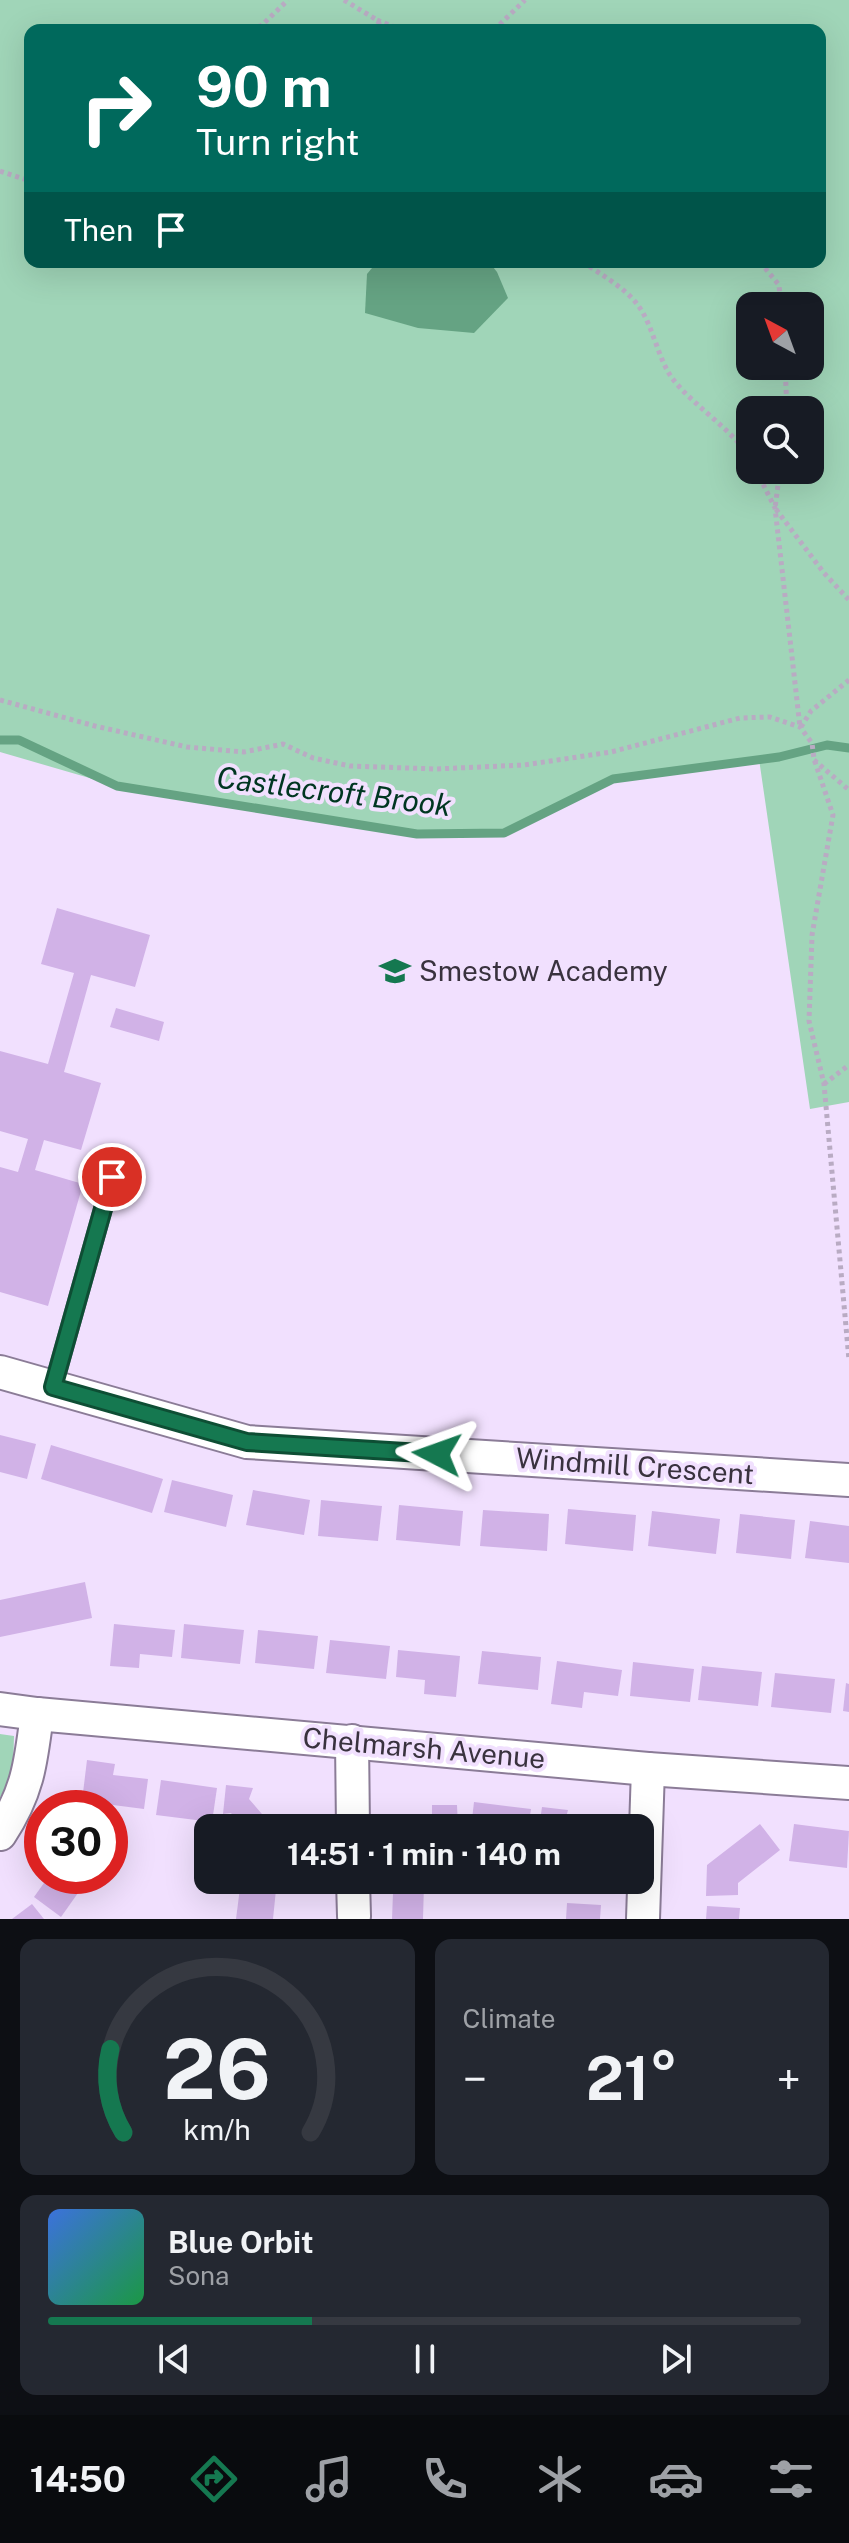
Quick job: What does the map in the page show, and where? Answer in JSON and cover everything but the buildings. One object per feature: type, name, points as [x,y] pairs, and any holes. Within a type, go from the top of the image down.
[{"type":"street","name":"Windmill Crescent","points":[[0,1372],[247,1442],[849,1480]]},
{"type":"street","name":"Chelmarsh Avenue","points":[[0,1709],[648,1769],[849,1783]]},
{"type":"street","points":[[0,1834],[15,1811],[29,1773],[37,1714]]},
{"type":"street","points":[[352,1741],[353,1814]]},
{"type":"street","points":[[643,1919],[648,1769]]},
{"type":"street","points":[[353,1894],[354,1916]]},
{"type":"lane","points":[[53,1387],[112,1177]]},
{"type":"path","points":[[263,24],[288,0]]},
{"type":"path","points":[[344,0],[387,24]]},
{"type":"path","points":[[500,24],[525,0]]},
{"type":"path","points":[[377,20],[379,24]]},
{"type":"path","points":[[0,171],[24,179]]},
{"type":"path","points":[[592,268],[637,304],[671,376],[699,408],[736,441]]},
{"type":"path","points":[[765,268],[779,285],[780,292]]},
{"type":"path","points":[[763,484],[775,508],[824,573],[849,600]]},
{"type":"path","points":[[778,484],[775,508],[800,727],[812,743],[814,759],[833,815],[812,935],[809,1021],[824,1084],[849,1360]]},
{"type":"path","points":[[800,727],[811,711],[849,680]]},
{"type":"path","points":[[0,700],[187,747],[244,752],[283,744],[313,758],[350,766],[436,769],[524,765],[611,752],[740,718],[770,717],[800,727]]},
{"type":"path","points":[[814,759],[849,790]]},
{"type":"path","points":[[824,1084],[849,1065]]},
{"type":"shaded area","points":[[0,0],[849,0],[849,1102],[810,1109],[759,759],[613,779],[504,833],[417,834],[117,786],[0,752]]},
{"type":"shaded area","points":[[372,268],[494,268],[508,298],[474,333],[418,328],[365,313],[367,274]]},
{"type":"shaded area","points":[[0,1734],[14,1736],[13,1771],[0,1798]]},
{"type":"waterway","name":"Castlecroft Brook","points":[[0,740],[19,740],[117,786],[417,834],[504,833],[613,779],[779,757],[827,745],[849,748]]},
{"type":"place","name":"Smestow Academy","points":[[395,971]]},
{"type":"route","points":[[112,1177],[53,1387],[247,1442],[437,1454]]}]
